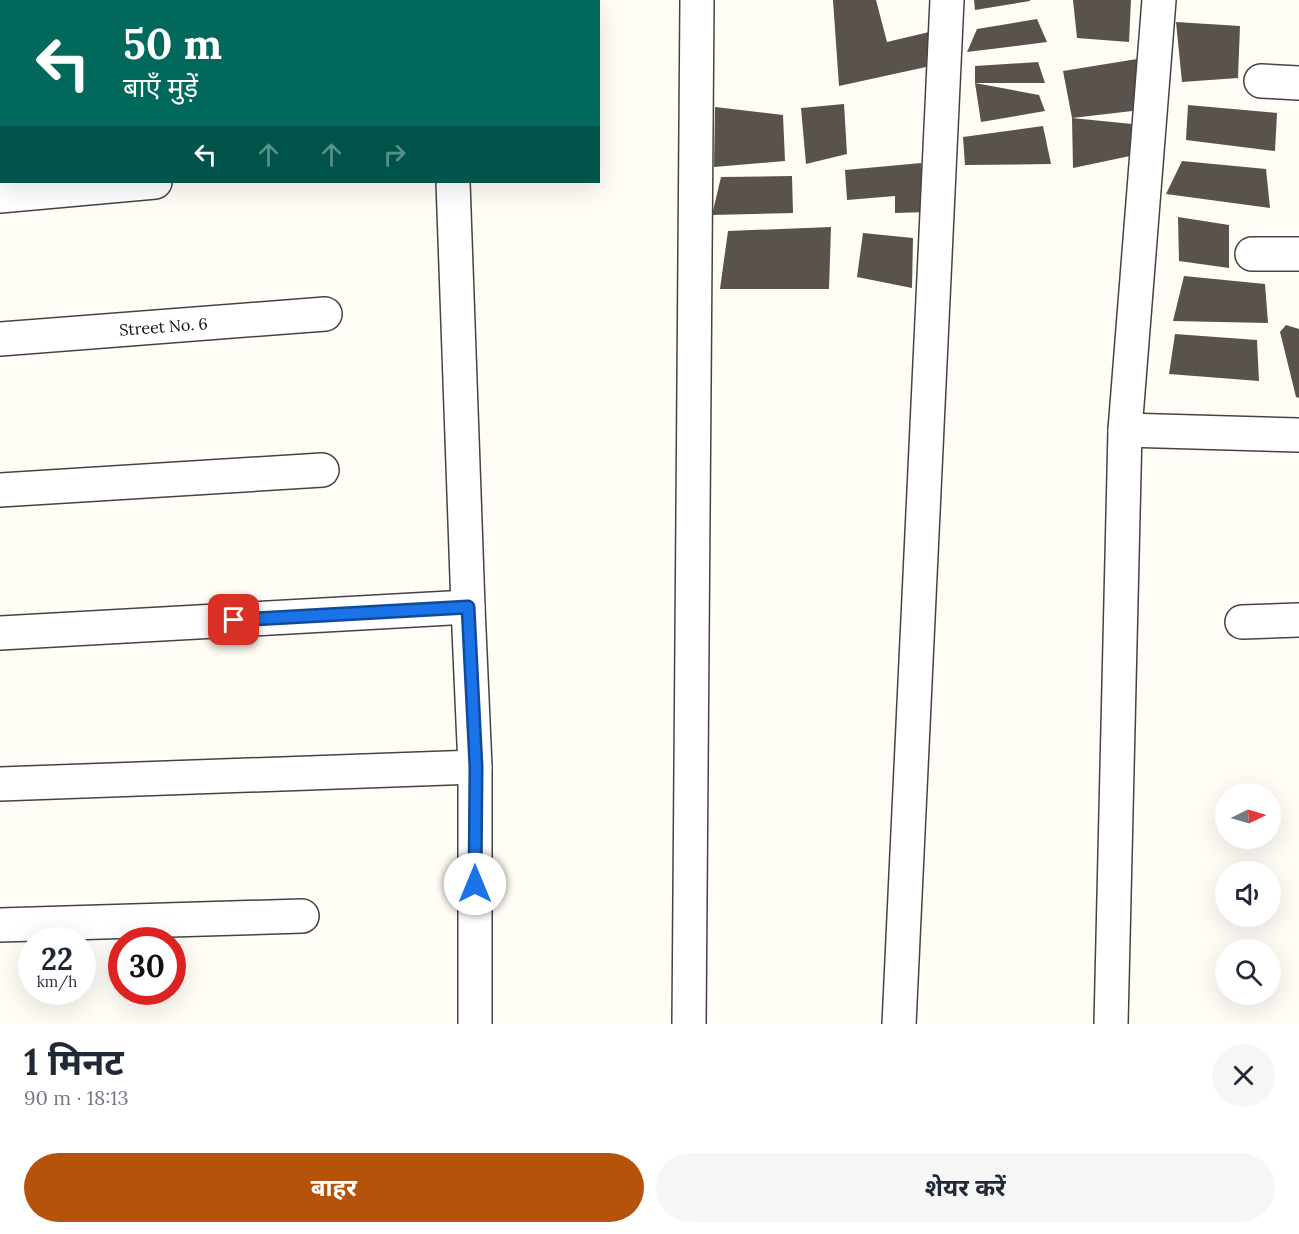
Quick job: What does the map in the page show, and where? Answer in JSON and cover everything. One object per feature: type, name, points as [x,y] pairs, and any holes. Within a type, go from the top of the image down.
[{"type":"street","points":[[689,1024],[697,0]]},
{"type":"street","points":[[899,1024],[947,0]]},
{"type":"street","points":[[1111,1024],[1125,430],[1159,0]]},
{"type":"street","points":[[1261,81],[1299,83]]},
{"type":"street","points":[[0,196],[54,186],[130,183]]},
{"type":"street","points":[[453,183],[476,767],[475,1024]]},
{"type":"street","points":[[1252,254],[1299,254]]},
{"type":"street","name":"Street No. 6","points":[[0,339],[325,314]]},
{"type":"street","points":[[1125,430],[1299,435]]},
{"type":"street","points":[[0,490],[322,470]]},
{"type":"street","points":[[0,633],[468,607]]},
{"type":"street","points":[[1242,622],[1299,620]]},
{"type":"street","points":[[0,784],[476,767]]},
{"type":"street","points":[[0,925],[302,916]]},
{"type":"building","points":[[833,0],[876,0],[887,42],[929,32],[926,67],[839,86]]},
{"type":"building","points":[[974,0],[1030,0],[1030,1],[975,10]]},
{"type":"building","points":[[1073,0],[1131,0],[1129,42],[1077,38]]},
{"type":"building","points":[[1037,19],[1047,42],[967,52],[977,29]]},
{"type":"building","points":[[1176,22],[1240,26],[1238,78],[1182,82]]},
{"type":"building","points":[[1137,59],[1141,110],[1072,118],[1063,71]]},
{"type":"building","points":[[1038,62],[1045,83],[975,83],[975,66]]},
{"type":"building","points":[[975,83],[1039,95],[1045,111],[981,122]]},
{"type":"building","points":[[844,104],[847,154],[806,164],[801,108]]},
{"type":"building","points":[[1188,105],[1277,113],[1275,151],[1186,140]]},
{"type":"building","points":[[715,107],[783,115],[785,161],[714,167]]},
{"type":"building","points":[[1072,118],[1132,124],[1130,156],[1073,168]]},
{"type":"building","points":[[1043,126],[1051,164],[965,165],[963,137]]},
{"type":"building","points":[[1182,161],[1266,169],[1270,208],[1166,194]]},
{"type":"building","points":[[921,163],[927,212],[895,213],[895,196],[847,200],[845,170]]},
{"type":"building","points":[[792,176],[793,213],[712,215],[721,177]]},
{"type":"building","points":[[1178,217],[1229,225],[1229,268],[1179,261]]},
{"type":"building","points":[[831,227],[829,289],[720,289],[728,231]]},
{"type":"building","points":[[863,233],[913,238],[912,288],[857,277]]},
{"type":"building","points":[[1184,276],[1265,284],[1268,323],[1173,321]]},
{"type":"building","points":[[1286,325],[1299,329],[1299,398],[1296,397],[1280,332]]},
{"type":"building","points":[[1175,334],[1257,340],[1259,381],[1169,374]]},
{"type":"route","points":[[234,620],[468,607],[476,767],[475,884]]}]
